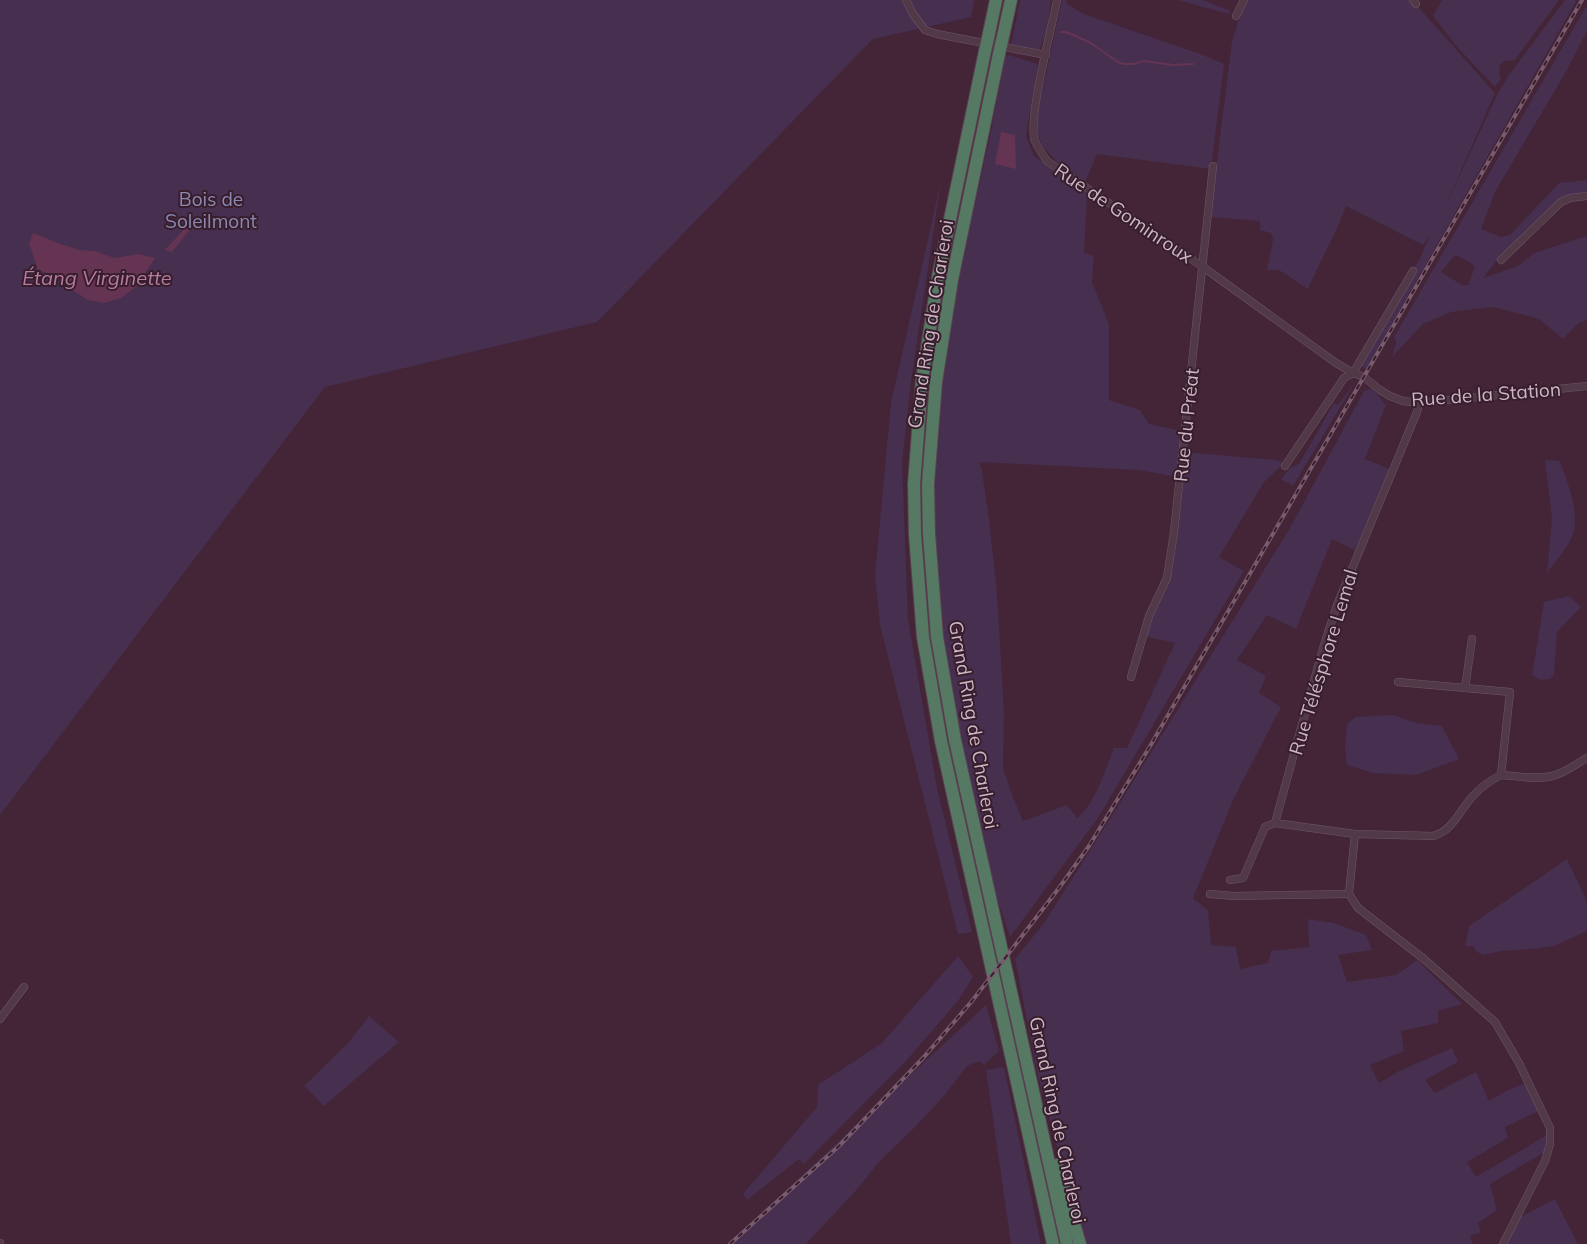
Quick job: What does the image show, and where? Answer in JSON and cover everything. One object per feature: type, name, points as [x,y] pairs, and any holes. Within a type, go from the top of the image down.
[{"type":"highway","name":"Grand Ring de Charleroi","points":[[996,0],[938,277],[922,380],[914,484],[916,553],[923,637],[939,732],[1052,1244]]},
{"type":"highway","name":"Grand Ring de Charleroi","points":[[1011,0],[952,280],[936,382],[928,484],[929,534],[937,637],[955,740],[1067,1244]]},
{"type":"highway","points":[[1045,1146],[1057,1165],[1080,1244]]},
{"type":"street","points":[[906,0],[913,14],[925,30],[1046,55]]},
{"type":"street","name":"Rue de Gominroux","points":[[1057,0],[1033,125],[1035,141],[1047,161],[1203,267],[1336,362]]},
{"type":"street","points":[[1236,16],[1244,0]]},
{"type":"street","name":"Rue du Préat","points":[[1131,677],[1149,616],[1167,578],[1174,532],[1213,166]]},
{"type":"street","points":[[1501,260],[1561,202],[1570,198],[1587,196]]},
{"type":"street","points":[[1285,466],[1344,378],[1353,373],[1413,271]]},
{"type":"street","name":"Rue de la Station","points":[[1336,362],[1353,373],[1364,377],[1380,390],[1396,399],[1410,402],[1587,386]]},
{"type":"street","name":"Rue Télésphore Lemal","points":[[1230,880],[1243,878],[1266,827],[1275,823],[1323,648],[1337,605],[1417,412],[1419,402]]},
{"type":"street","points":[[1465,688],[1472,639]]},
{"type":"street","points":[[1398,682],[1510,692],[1501,775]]},
{"type":"street","points":[[1275,823],[1356,834],[1434,836],[1443,834],[1472,796],[1501,775],[1553,776],[1587,758]]},
{"type":"street","points":[[1356,834],[1349,894],[1358,908],[1424,959],[1495,1022],[1519,1063],[1550,1128],[1550,1144],[1545,1161],[1503,1244]]},
{"type":"street","points":[[1210,894],[1234,896],[1349,894]]},
{"type":"street","points":[[0,1019],[24,987]]},
{"type":"green space","name":"Bois de Soleilmont","points":[[0,0],[974,0],[971,17],[873,39],[597,322],[325,387],[0,815]]},
{"type":"green space","points":[[1020,0],[1051,0],[1046,32],[1038,53],[1011,46]]},
{"type":"green space","points":[[1062,0],[1066,0],[1067,4],[1084,14],[1224,64],[1211,169],[1097,154],[1085,182],[1056,161],[1042,145],[1038,135],[1037,115]]},
{"type":"green space","points":[[1177,0],[1203,0],[1230,11],[1229,14]]},
{"type":"green space","points":[[1248,0],[1412,0],[1495,93],[1445,207],[1498,93],[1509,75],[1565,0],[1577,0],[1366,369],[1360,366],[1420,258],[1431,234],[1423,245],[1346,206],[1308,289],[1279,270],[1267,270],[1273,239],[1271,233],[1260,230],[1260,221],[1210,217],[1232,41],[1241,13]]},
{"type":"green space","points":[[1442,0],[1559,0],[1515,60],[1504,61],[1500,65],[1499,75],[1502,78],[1495,87],[1458,48],[1433,16]]},
{"type":"green space","points":[[1587,5],[1587,31],[1567,70],[1495,192],[1481,229],[1501,237],[1510,235],[1559,183],[1587,180],[1587,192],[1567,195],[1556,202],[1501,255],[1483,278],[1518,266],[1534,253],[1587,236],[1587,320],[1580,322],[1563,339],[1539,319],[1493,307],[1451,312],[1423,324],[1392,357],[1396,342],[1394,337]],"holes":[[[1455,255],[1468,261],[1475,267],[1468,285],[1462,285],[1441,272]]]},
{"type":"green space","points":[[1009,55],[1038,64],[1026,136],[1034,156],[1087,194],[1084,253],[1094,256],[1092,282],[1109,324],[1109,400],[1140,410],[1149,424],[1182,431],[1178,477],[1139,470],[979,462],[989,519],[997,594],[1004,712],[1003,768],[1023,821],[1067,805],[1077,818],[1084,812],[1095,795],[1114,748],[1127,748],[1175,643],[1143,636],[1169,573],[1185,452],[1276,460],[1284,463],[1264,482],[1219,557],[1244,571],[1098,818],[1010,937],[994,890],[937,637],[932,496],[944,348],[991,131],[1005,56]]},
{"type":"green space","points":[[941,181],[911,382],[902,462],[908,619],[937,788],[972,932],[958,934],[880,625],[875,576],[891,403]]},
{"type":"green space","points":[[1357,379],[1293,486],[1281,479],[1290,468],[1299,464],[1334,403],[1338,405]]},
{"type":"green space","points":[[1372,388],[1386,405],[1365,459],[1392,470],[1355,550],[1332,539],[1296,629],[1267,615],[1237,660],[1266,676],[1259,693],[1281,707],[1234,798],[1193,898],[1208,910],[1211,945],[1236,947],[1240,969],[1268,963],[1271,951],[1309,947],[1308,919],[1334,923],[1366,935],[1372,950],[1338,955],[1347,982],[1396,975],[1417,960],[1462,1004],[1438,1011],[1438,1023],[1401,1031],[1404,1051],[1370,1065],[1379,1083],[1399,1071],[1452,1048],[1458,1062],[1425,1080],[1435,1093],[1476,1072],[1489,1101],[1506,1091],[1528,1082],[1541,1110],[1505,1127],[1508,1138],[1467,1162],[1476,1177],[1547,1135],[1545,1152],[1490,1184],[1497,1210],[1478,1223],[1481,1232],[1470,1236],[1473,1244],[1083,1244],[1038,1076],[1015,959],[1044,923],[1103,830],[1290,528],[1364,391]]},
{"type":"green space","points":[[1545,460],[1559,461],[1572,499],[1575,520],[1570,542],[1547,573],[1552,519]]},
{"type":"green space","points":[[1569,596],[1581,607],[1557,632],[1554,674],[1550,679],[1541,680],[1532,675],[1544,602]]},
{"type":"green space","points":[[1394,715],[1416,723],[1442,726],[1459,759],[1416,775],[1373,773],[1347,765],[1345,747],[1347,724],[1356,717]]},
{"type":"green space","points":[[1567,859],[1587,902],[1587,931],[1554,946],[1533,949],[1501,951],[1484,955],[1477,952],[1473,946],[1465,946],[1469,926]]},
{"type":"green space","points":[[958,956],[973,977],[958,1001],[905,1062],[804,1164],[799,1159],[747,1200],[743,1194],[817,1107],[818,1085],[882,1043]]},
{"type":"green space","points":[[986,1005],[999,1051],[984,1065],[981,1062],[976,1062],[967,1066],[944,1096],[878,1163],[860,1186],[806,1244],[728,1244]]},
{"type":"green space","points":[[369,1016],[399,1042],[324,1106],[304,1086],[350,1041]]},
{"type":"green space","points":[[1004,1067],[1041,1244],[1011,1244],[986,1070]]},
{"type":"green space","points":[[1555,1199],[1578,1244],[1504,1244],[1515,1220]]},
{"type":"water","points":[[1001,132],[1015,135],[1016,169],[995,164]]},
{"type":"water","points":[[192,218],[197,221],[172,252],[165,250],[188,225]]},
{"type":"water","name":"Étang Virginette","points":[[33,233],[79,250],[95,251],[114,258],[139,254],[155,258],[136,287],[121,298],[104,303],[88,300],[71,289],[66,280],[38,270],[29,243]]},
{"type":"waterway","points":[[1061,32],[1089,42],[1124,64],[1144,61],[1173,65],[1193,64]]},
{"type":"railway","points":[[730,1244],[839,1146],[924,1057],[972,1001],[1089,846],[1149,748],[1582,0]]}]
